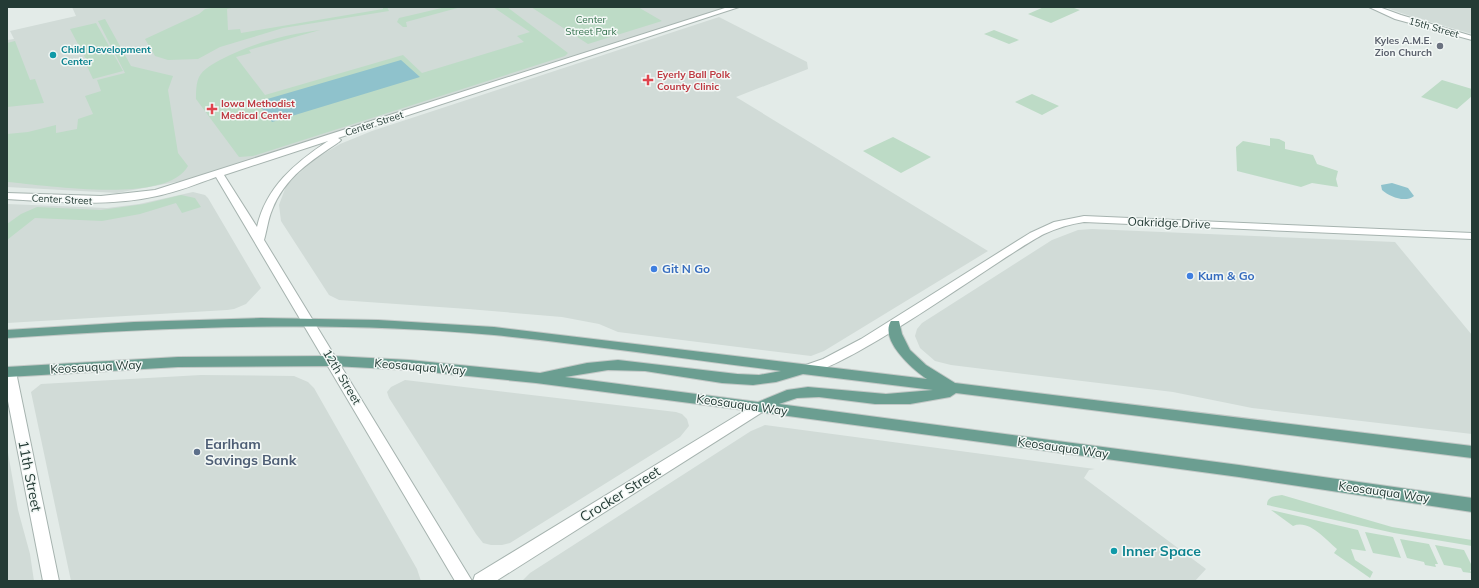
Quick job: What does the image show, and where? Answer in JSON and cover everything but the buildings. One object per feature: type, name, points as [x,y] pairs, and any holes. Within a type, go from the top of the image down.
[{"type":"main road","points":[[7,334],[168,324],[262,322],[348,323],[494,332],[1472,452]]},
{"type":"main road","points":[[895,324],[894,333],[898,341],[912,359],[935,379],[959,390]]},
{"type":"main road","name":"Keosauqua Way","points":[[8,372],[178,362],[333,361],[408,365],[536,378],[759,407],[1239,471],[1472,505]]},
{"type":"main road","points":[[536,378],[600,365],[629,365],[719,378],[754,380],[780,377],[805,370]]},
{"type":"main road","points":[[759,407],[776,399],[797,393],[829,392],[884,400],[906,400],[959,390]]},
{"type":"street","name":"Center Street","points":[[7,196],[87,201],[113,200],[157,193],[735,7]]},
{"type":"street","name":"15th Street","points":[[1373,7],[1398,17],[1472,38]]},
{"type":"street","points":[[259,240],[266,210],[282,183],[309,157],[352,130]]},
{"type":"street","name":"12th Street","points":[[219,174],[333,361],[464,581]]},
{"type":"street","name":"Oakridge Drive","points":[[805,370],[848,352],[895,324],[1034,235],[1056,224],[1070,221],[1084,219],[1472,236]]},
{"type":"street","name":"11th Street","points":[[8,372],[51,581]]},
{"type":"street","name":"Crocker Street","points":[[481,581],[759,407]]},
{"type":"shaded area","name":"Iowa Methodist Medical Center","points":[[72,7],[735,7],[219,174],[117,193],[7,187],[7,40],[14,39],[10,31],[76,16]]},
{"type":"shaded area","points":[[1384,7],[1472,7],[1472,34],[1410,16]]},
{"type":"shaded area","points":[[719,17],[807,62],[808,69],[736,97],[988,251],[824,351],[811,356],[618,332],[599,324],[562,317],[339,300],[329,295],[281,221],[279,205],[286,186],[313,160],[340,144],[372,131]]},
{"type":"shaded area","points":[[193,192],[205,195],[208,198],[261,288],[246,304],[227,310],[7,323],[7,204],[107,208],[139,204]]},
{"type":"shaded area","points":[[1092,229],[1395,242],[1472,335],[1472,434],[1252,408],[1173,392],[951,365],[935,361],[920,348],[915,336],[917,329],[922,323],[1052,240],[1078,230]]},
{"type":"shaded area","points":[[201,375],[294,376],[308,382],[314,388],[417,569],[421,581],[71,581],[31,392],[41,384]]},
{"type":"shaded area","points":[[405,380],[676,412],[682,414],[687,419],[689,426],[680,437],[510,543],[491,545],[483,543],[476,534],[389,398],[387,392],[391,387]]},
{"type":"shaded area","points":[[765,425],[1095,469],[1089,470],[1084,478],[1206,569],[1195,581],[522,581],[530,573],[751,431]]},
{"type":"shaded area","points":[[7,447],[18,510],[30,554],[34,581],[7,581]]},
{"type":"green space","points":[[236,7],[227,9],[228,30],[240,29],[241,33],[383,9],[383,7],[387,7],[389,11],[283,28],[220,47],[198,59],[168,60],[155,56],[145,39],[199,14],[205,9]]},
{"type":"green space","points":[[446,7],[461,7],[406,22],[407,27],[403,27],[397,22],[399,18]]},
{"type":"green space","points":[[493,7],[507,7],[568,53],[565,56],[253,156],[239,157],[196,99],[199,77],[211,65],[256,44],[306,32],[320,30],[249,50],[251,53],[236,57],[265,95],[403,55],[422,73],[524,42],[517,36],[530,32]]},
{"type":"green space","name":"Center Street Park","points":[[531,7],[638,7],[662,21],[588,44]]},
{"type":"green space","points":[[1044,7],[1071,7],[1080,10],[1051,23],[1028,14]]},
{"type":"green space","points":[[105,19],[131,66],[173,76],[168,90],[178,153],[188,166],[176,178],[156,185],[132,189],[76,189],[7,182],[7,134],[28,132],[56,125],[56,133],[77,129],[78,119],[93,114],[85,96],[101,91],[97,80],[125,73],[98,21]]},
{"type":"green space","points":[[96,23],[123,71],[93,79],[86,64],[88,63],[70,29]]},
{"type":"green space","points":[[994,30],[1019,40],[1009,44],[984,34]]},
{"type":"green space","points":[[15,41],[30,80],[35,79],[44,103],[7,107],[7,43]]},
{"type":"green space","points":[[1442,80],[1472,89],[1472,96],[1457,109],[1421,97]]},
{"type":"green space","points":[[1032,94],[1059,106],[1042,115],[1015,102]]},
{"type":"green space","points":[[893,137],[931,157],[901,173],[863,151]]},
{"type":"green space","points":[[1270,138],[1279,139],[1285,142],[1285,149],[1313,155],[1317,164],[1338,171],[1336,179],[1338,187],[1312,183],[1301,187],[1237,171],[1236,147],[1243,141],[1270,146]]},
{"type":"green space","points":[[181,195],[195,198],[201,207],[182,213],[176,203],[140,214],[102,221],[35,218],[7,240],[7,224],[21,214],[37,207],[101,210],[144,204]]},
{"type":"green space","points":[[1282,495],[1392,527],[1472,540],[1472,546],[1394,533],[1267,505],[1270,498]]},
{"type":"green space","points":[[1271,510],[1358,530],[1366,551],[1351,549],[1355,560],[1373,572],[1370,578],[1334,553],[1337,549],[1322,535],[1305,525],[1293,526]]},
{"type":"green space","points":[[1365,532],[1393,537],[1401,558],[1373,553]]},
{"type":"green space","points":[[1400,539],[1429,544],[1438,564],[1435,564],[1436,567],[1425,565],[1424,562],[1407,558]]},
{"type":"green space","points":[[1435,545],[1464,550],[1472,566],[1472,570],[1470,570],[1471,573],[1463,572],[1461,568],[1444,565]]},
{"type":"water","points":[[401,60],[420,77],[272,122],[257,102]]},
{"type":"water","points":[[1392,183],[1408,188],[1414,196],[1402,199],[1389,195],[1382,190],[1381,185]]},
{"type":"place","name":"Kyles A.M.E. Zion Church","points":[[1440,46]]},
{"type":"place","name":"Child Development Center","points":[[53,55]]},
{"type":"place","name":"Eyerly Ball Polk County Clinic","points":[[648,80]]},
{"type":"place","name":"Iowa Methodist Medical Center","points":[[212,109]]},
{"type":"place","name":"Git N Go","points":[[654,269]]},
{"type":"place","name":"Kum & Go","points":[[1190,276]]},
{"type":"place","name":"Earlham Savings Bank","points":[[197,452]]},
{"type":"place","name":"Inner Space","points":[[1114,551]]}]
